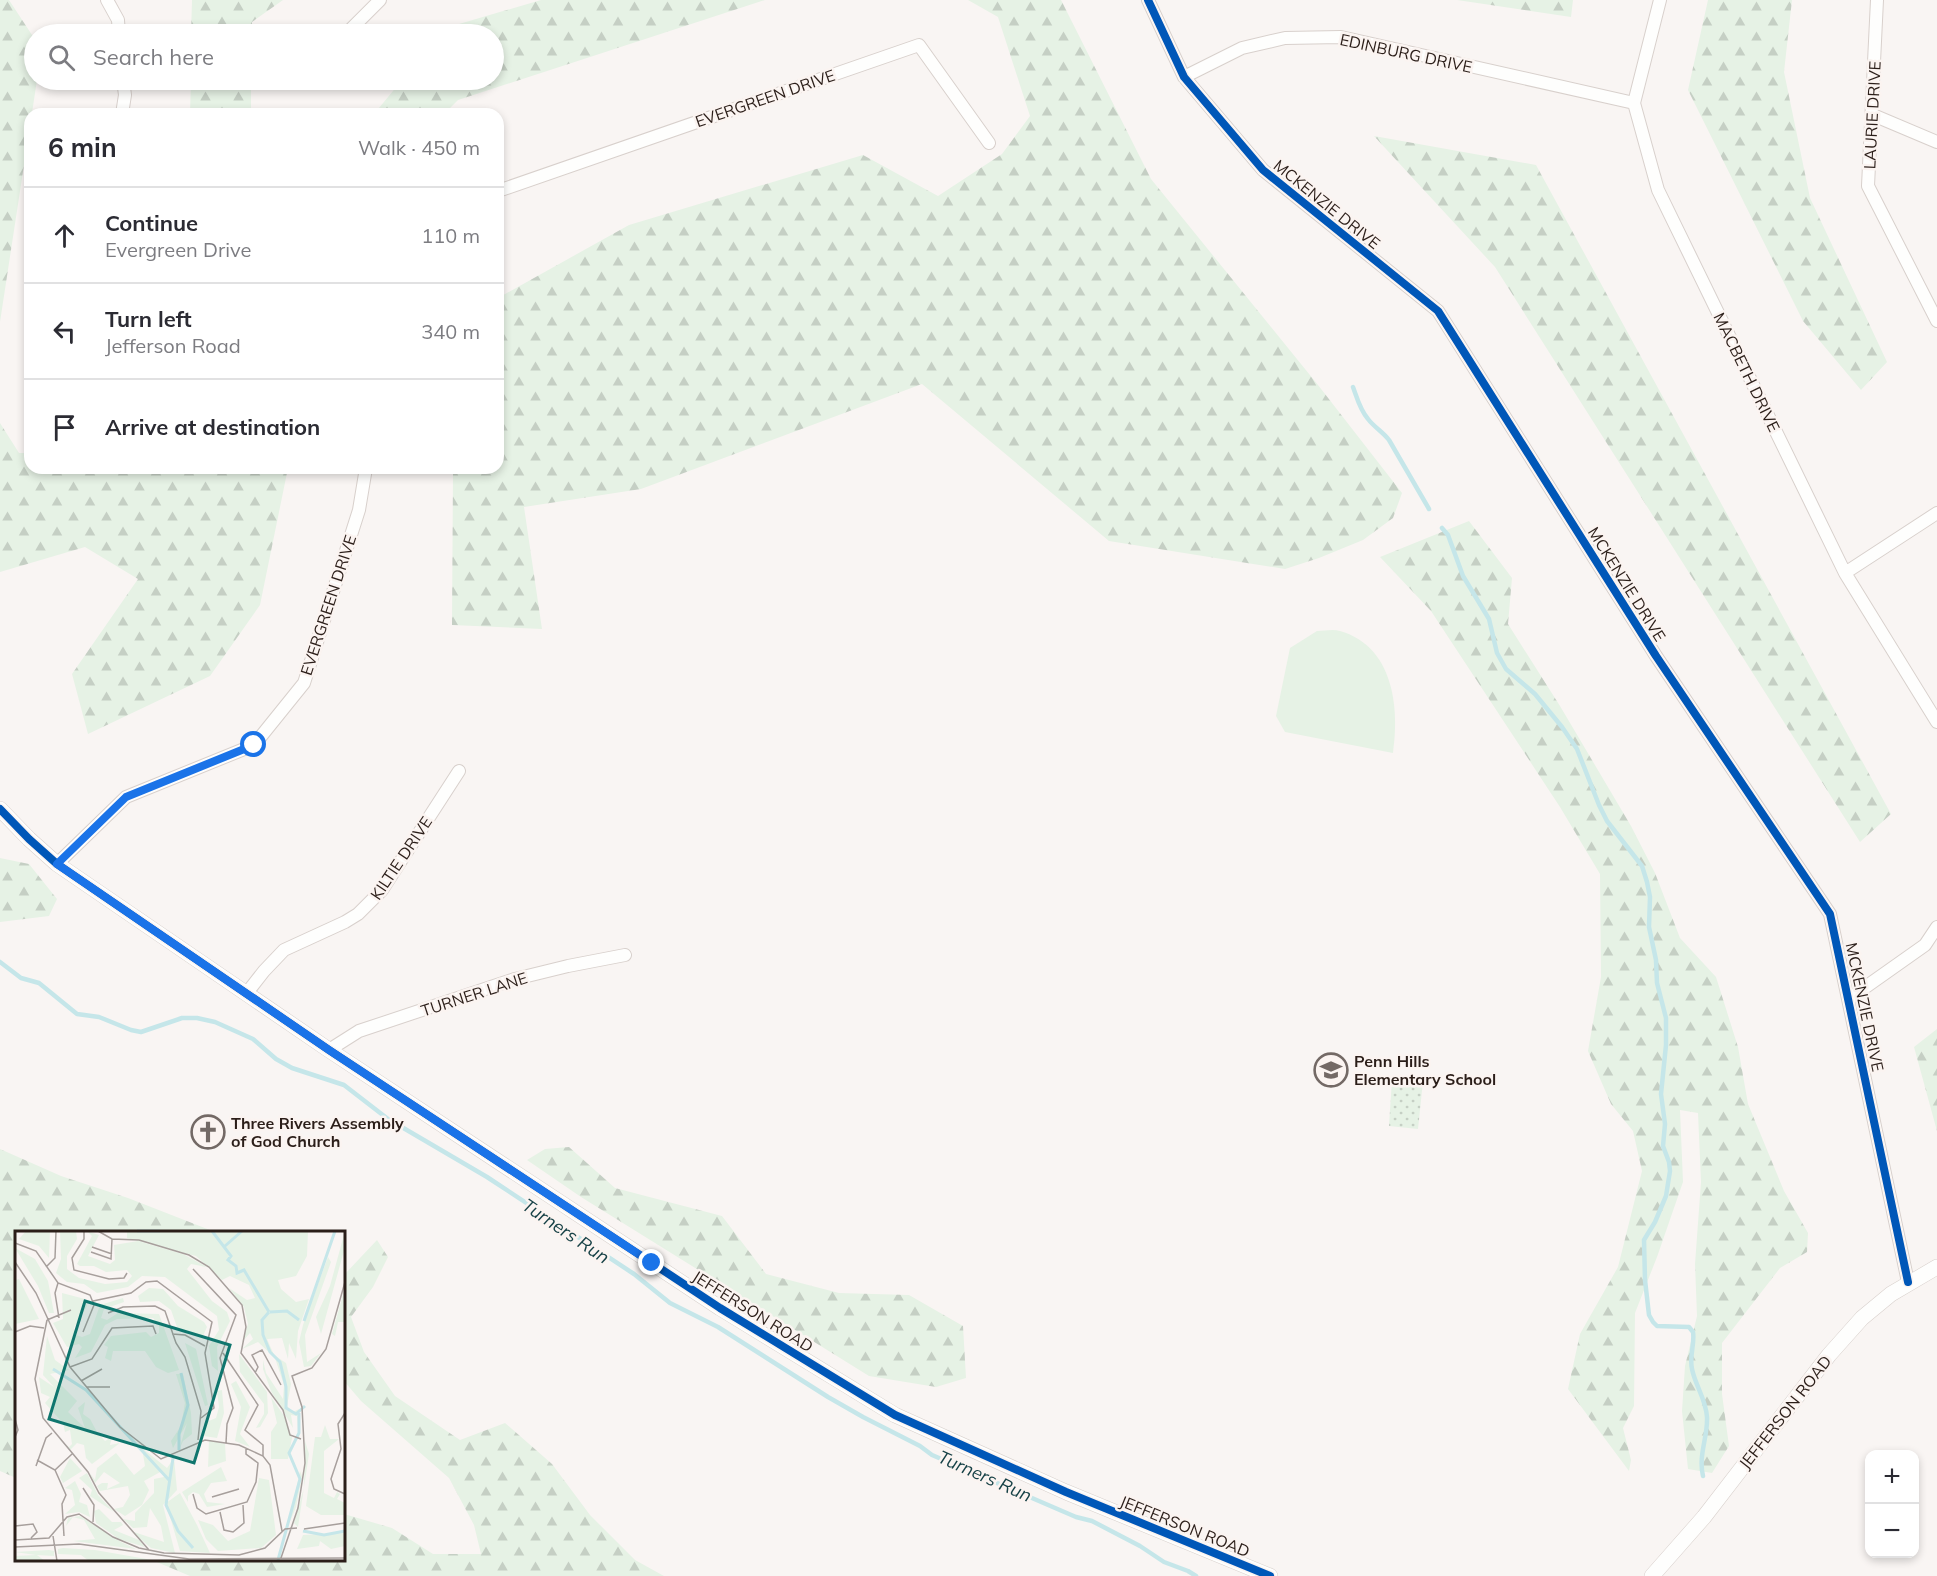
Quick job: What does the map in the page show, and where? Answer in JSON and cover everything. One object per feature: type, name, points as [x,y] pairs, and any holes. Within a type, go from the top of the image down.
[{"type":"street","points":[[107,0],[118,24]]},
{"type":"street","points":[[356,24],[380,0]]},
{"type":"street","name":"MCKENZIE DRIVE","points":[[1148,0],[1184,77],[1263,170],[1438,311],[1656,656],[1830,914],[1850,998],[1908,1282]]},
{"type":"street","name":"MACBETH DRIVE","points":[[1660,0],[1634,103],[1658,190],[1845,573],[1937,722]]},
{"type":"street","name":"LAURIE DRIVE","points":[[1878,0],[1868,186],[1937,321]]},
{"type":"street","name":"EDINBURG DRIVE","points":[[1184,77],[1242,48],[1285,38],[1341,37],[1634,103]]},
{"type":"street","name":"EVERGREEN DRIVE","points":[[504,189],[919,45],[989,143]]},
{"type":"street","points":[[123,108],[124,90]]},
{"type":"street","points":[[1873,116],[1937,142]]},
{"type":"street","name":"EVERGREEN DRIVE","points":[[57,864],[126,797],[254,745],[304,683],[359,510],[365,474]]},
{"type":"street","points":[[1845,573],[1937,513]]},
{"type":"street","name":"KILTIE DRIVE","points":[[246,994],[284,950],[345,922],[371,903],[382,890],[459,771]]},
{"type":"street","name":"JEFFERSON ROAD","points":[[0,809],[57,864],[246,994],[720,1308],[895,1415],[1066,1492],[1270,1576]]},
{"type":"street","points":[[1850,998],[1924,945],[1937,927]]},
{"type":"street","name":"TURNER LANE","points":[[329,1050],[359,1031],[515,979],[625,955]]},
{"type":"street","name":"JEFFERSON ROAD","points":[[1652,1576],[1704,1516],[1847,1334],[1876,1305],[1908,1282],[1937,1267]]},
{"type":"green space","points":[[0,0],[9,0],[25,24],[24,90],[35,90],[33,108],[24,108],[24,165],[0,322]]},
{"type":"green space","points":[[192,0],[283,0],[252,24],[191,24]]},
{"type":"green space","points":[[541,0],[765,0],[504,85],[504,24],[459,24]]},
{"type":"green space","points":[[968,0],[1061,0],[1151,179],[1318,385],[1402,493],[1393,518],[1363,540],[1285,569],[1109,541],[922,384],[641,489],[524,507],[542,629],[452,625],[453,474],[504,474],[504,295],[629,225],[863,155],[938,196],[1002,154],[1030,116],[998,17]]},
{"type":"green space","points":[[1457,0],[1573,0],[1571,17]]},
{"type":"green space","points":[[1708,0],[1792,0],[1784,72],[1810,198],[1887,362],[1861,390],[1803,321],[1688,90]]},
{"type":"green space","points":[[191,90],[251,90],[251,108],[190,108]]},
{"type":"green space","points":[[394,90],[489,90],[458,100],[450,108],[379,108]]},
{"type":"green space","points":[[1374,136],[1536,165],[1891,814],[1860,842],[1495,267]]},
{"type":"green space","points":[[0,423],[19,453],[24,453],[24,474],[287,474],[260,605],[210,676],[88,734],[72,674],[138,579],[85,547],[0,572]]},
{"type":"green space","points":[[1469,521],[1512,578],[1508,624],[1631,826],[1655,873],[1680,938],[1716,977],[1738,1047],[1748,1104],[1784,1191],[1808,1233],[1807,1252],[1780,1268],[1722,1343],[1722,1394],[1729,1446],[1712,1473],[1688,1469],[1682,1411],[1685,1366],[1697,1316],[1695,1264],[1701,1182],[1698,1113],[1680,1110],[1683,1182],[1635,1313],[1634,1406],[1623,1428],[1631,1460],[1629,1471],[1568,1389],[1580,1334],[1618,1267],[1642,1171],[1633,1131],[1611,1104],[1588,1051],[1601,977],[1600,874],[1560,807],[1431,611],[1380,557]]},
{"type":"green space","points":[[1337,630],[1358,639],[1372,650],[1382,664],[1393,698],[1395,735],[1393,753],[1285,732],[1276,716],[1290,648],[1317,631]]},
{"type":"green space","points":[[0,858],[29,864],[57,899],[49,916],[0,922]]},
{"type":"green space","points":[[1937,1029],[1937,1131],[1914,1047]]},
{"type":"green space","points":[[1392,1079],[1423,1081],[1418,1129],[1389,1126]]},
{"type":"green space","points":[[569,1147],[615,1188],[722,1216],[766,1274],[839,1293],[909,1295],[963,1326],[966,1378],[936,1387],[869,1376],[581,1197],[527,1160],[545,1149]]},
{"type":"green space","points":[[0,1149],[61,1176],[128,1198],[212,1231],[15,1231],[15,1478],[0,1471]]},
{"type":"green space","points":[[377,1240],[388,1257],[373,1287],[351,1317],[364,1352],[395,1396],[460,1440],[505,1423],[552,1464],[590,1515],[635,1560],[664,1576],[190,1576],[154,1561],[345,1561],[345,1514],[392,1528],[433,1554],[481,1554],[474,1525],[449,1478],[361,1401],[345,1382],[345,1274]]},
{"type":"waterway","points":[[1353,387],[1363,412],[1389,440],[1429,509]]},
{"type":"waterway","points":[[1442,528],[1448,535],[1463,576],[1489,619],[1497,653],[1506,669],[1535,694],[1577,749],[1607,821],[1642,866],[1647,882],[1650,897],[1649,927],[1656,960],[1657,983],[1666,1018],[1661,1094],[1665,1124],[1663,1146],[1670,1171],[1666,1196],[1644,1240],[1645,1280],[1649,1315],[1653,1322],[1657,1326],[1689,1327],[1693,1332],[1692,1369],[1705,1404],[1707,1417],[1702,1461],[1703,1476]]},
{"type":"waterway","name":"Turners Run","points":[[0,962],[21,978],[39,983],[77,1014],[99,1017],[141,1032],[182,1018],[197,1018],[215,1022],[253,1039],[276,1059],[292,1068],[344,1085],[388,1119],[487,1177],[634,1274],[670,1303],[718,1327],[828,1397],[920,1446],[932,1455],[1076,1517],[1092,1521],[1140,1546],[1164,1562],[1196,1576]]},
{"type":"cycle path","points":[[1148,0],[1184,77],[1263,170],[1438,311],[1656,656],[1830,914],[1908,1282]]},
{"type":"cycle path","points":[[0,809],[57,864],[329,1050],[720,1308],[895,1415],[1066,1492],[1270,1576]]},
{"type":"place","name":"Penn Hills Elementary School","points":[[1331,1070]]},
{"type":"place","name":"Three Rivers Assembly of God Church","points":[[208,1132]]},
{"type":"route","points":[[254,745],[126,797],[57,864],[329,1050],[652,1263]]}]
